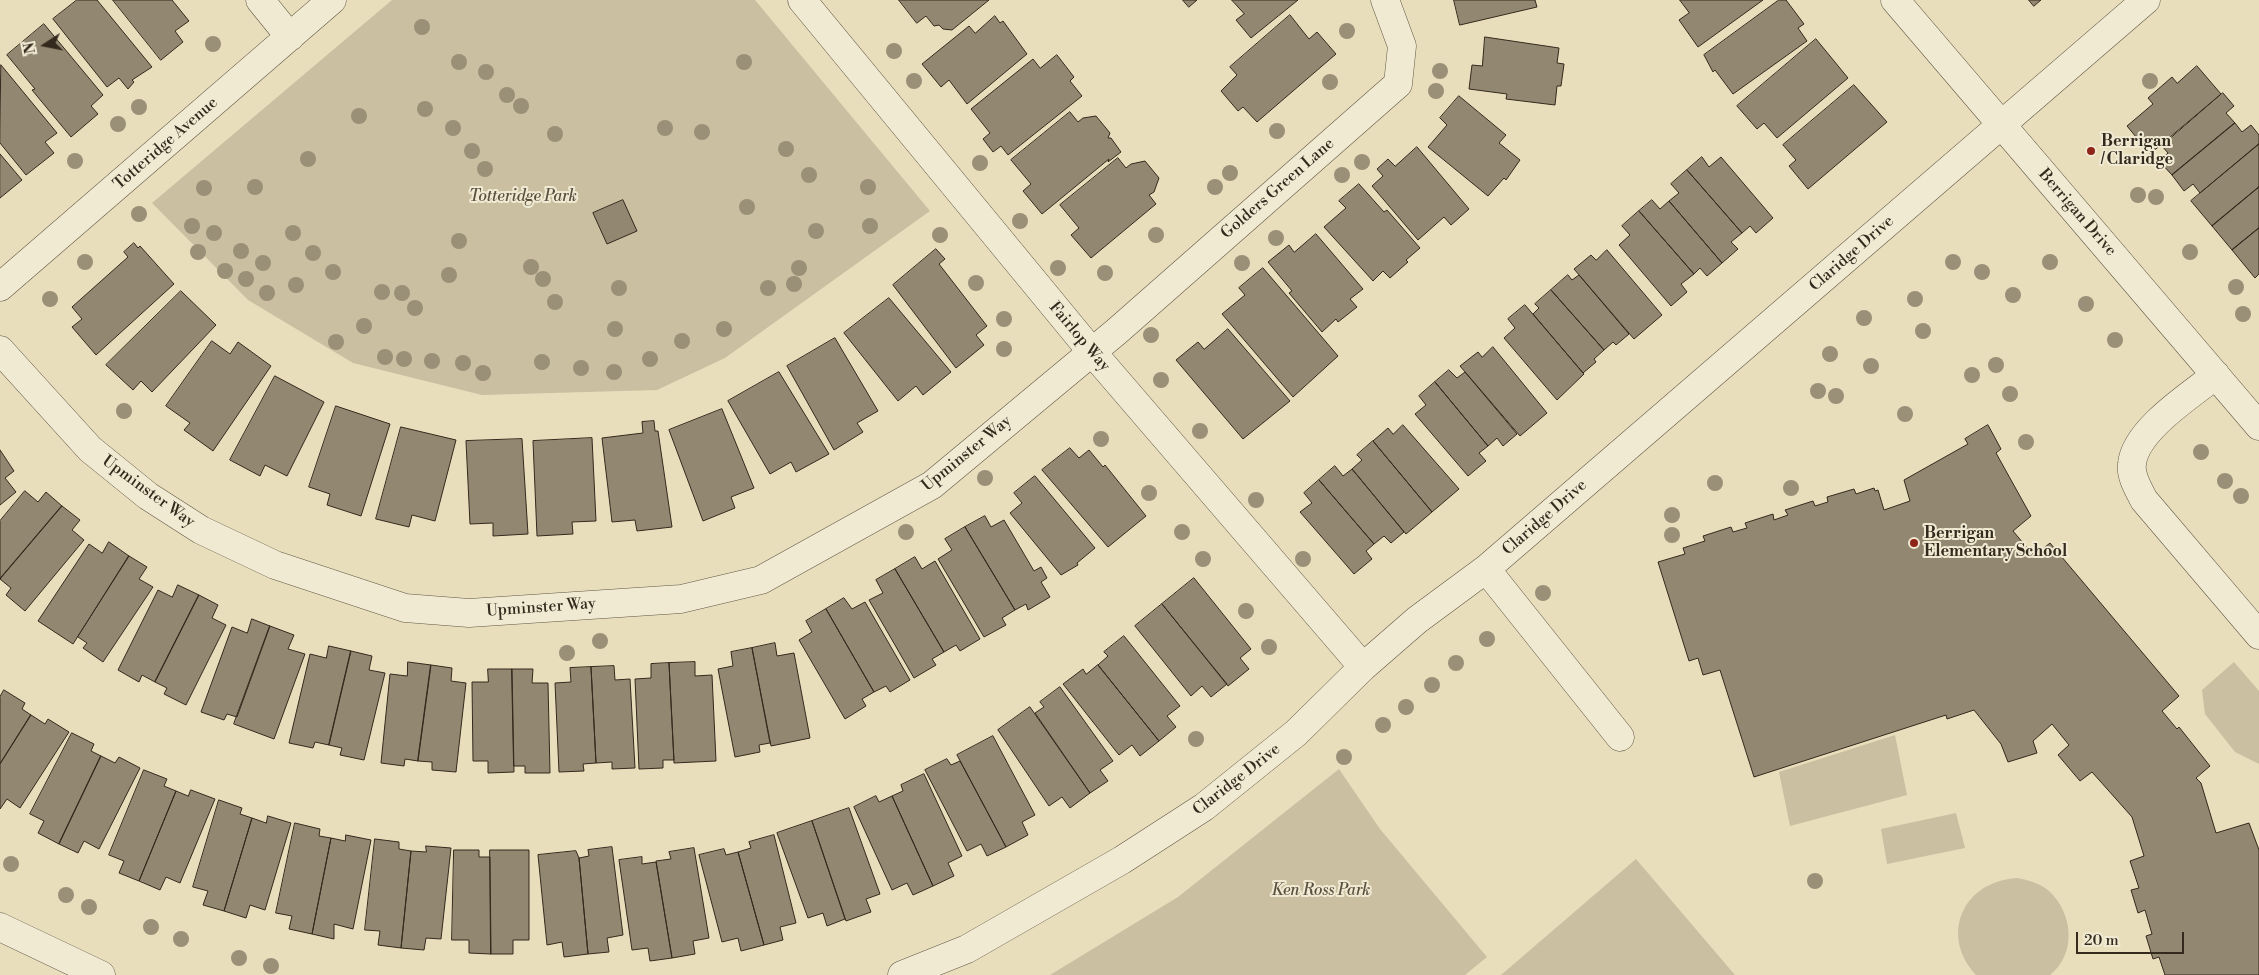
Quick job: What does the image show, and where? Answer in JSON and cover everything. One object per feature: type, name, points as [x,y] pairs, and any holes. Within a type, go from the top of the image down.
[{"type":"street","points":[[260,0],[290,37]]},
{"type":"street","name":"Totteridge Avenue","points":[[0,287],[332,0]]},
{"type":"street","name":"Fairlop Way","points":[[802,0],[1092,352],[1364,668]]},
{"type":"street","name":"Golders Green Lane","points":[[1092,352],[1398,84],[1402,46],[1385,0]]},
{"type":"street","name":"Berrigan Drive","points":[[1895,0],[2259,426]]},
{"type":"street","name":"Claridge Drive","points":[[902,975],[967,949],[1122,860],[1204,807],[1296,733],[1417,620],[1486,569],[2146,0]]},
{"type":"street","name":"Upminster Way","points":[[0,350],[90,449],[148,496],[201,530],[275,565],[405,608],[469,613],[681,599],[761,580],[932,485],[1092,352]]},
{"type":"street","points":[[2216,375],[2148,432],[2138,446],[2131,464],[2136,485],[2144,500],[2259,635]]},
{"type":"street","points":[[1486,569],[1620,737]]},
{"type":"street","points":[[0,927],[101,975]]},
{"type":"green space","name":"Totteridge Park","points":[[392,0],[755,0],[930,211],[725,358],[657,390],[482,395],[353,363],[248,300],[152,203]]},
{"type":"green space","points":[[2234,662],[2259,691],[2259,764],[2235,752],[2205,714],[2202,690]]},
{"type":"green space","points":[[1895,735],[1907,795],[1790,826],[1779,772]]},
{"type":"green space","name":"Ken Ross Park","points":[[1339,769],[1380,829],[1487,957],[1465,975],[1050,975],[1178,897]]},
{"type":"green space","points":[[1956,813],[1965,848],[1887,864],[1881,829]]},
{"type":"green space","points":[[1636,859],[1735,975],[1501,975]]},
{"type":"green space","points":[[2017,878],[2042,886],[2057,900],[2063,910],[2069,933],[2065,956],[2050,975],[1976,975],[1965,959],[1959,943],[1958,928],[1962,913],[1971,899],[1983,889],[1998,881]]},
{"type":"building","points":[[77,0],[97,0],[152,67],[132,80],[134,82],[128,89],[119,78],[107,87],[53,19]]},
{"type":"building","points":[[113,0],[172,0],[189,21],[175,31],[183,42],[161,60]]},
{"type":"building","points":[[899,0],[989,0],[952,30],[943,29],[939,25],[934,26],[926,16],[917,23]]},
{"type":"building","points":[[1183,0],[1197,0],[1189,7]]},
{"type":"building","points":[[1232,0],[1298,0],[1251,38],[1236,20],[1244,14]]},
{"type":"building","points":[[1454,0],[1535,0],[1537,7],[1460,25]]},
{"type":"building","points":[[1680,0],[1763,0],[1698,47],[1679,20],[1689,13]]},
{"type":"building","points":[[1779,0],[1786,0],[1804,24],[1798,28],[1807,41],[1733,94],[1715,70],[1713,72],[1704,55]]},
{"type":"building","points":[[2029,0],[2041,0],[2034,6]]},
{"type":"building","points":[[1290,15],[1309,39],[1317,32],[1336,54],[1257,122],[1243,107],[1238,111],[1221,91],[1237,75],[1230,67]]},
{"type":"building","points":[[995,16],[1000,23],[1003,21],[1027,54],[967,104],[949,80],[941,87],[922,64],[969,26],[975,33]]},
{"type":"building","points":[[44,24],[103,95],[91,106],[98,114],[71,137],[32,90],[35,89],[7,55]]},
{"type":"building","points":[[1485,37],[1559,48],[1557,63],[1564,64],[1561,86],[1557,86],[1555,105],[1506,99],[1507,94],[1469,89],[1472,65],[1482,66]]},
{"type":"building","points":[[1816,39],[1848,78],[1777,138],[1764,123],[1757,129],[1737,106]]},
{"type":"building","points":[[1057,55],[1074,77],[1070,81],[1082,96],[1008,155],[1001,146],[993,152],[983,139],[990,133],[971,109],[1033,59],[1040,68]]},
{"type":"building","points":[[1,65],[57,133],[45,142],[54,153],[26,175],[0,143]]},
{"type":"building","points":[[2197,66],[2221,94],[2150,154],[2127,126],[2153,104],[2148,98],[2172,77],[2177,83]]},
{"type":"building","points":[[1854,85],[1887,122],[1808,189],[1789,166],[1796,160],[1783,145]]},
{"type":"building","points":[[2223,93],[2234,106],[2226,113],[2235,123],[2172,175],[2159,161],[2168,153],[2162,146]]},
{"type":"building","points":[[1459,96],[1506,135],[1499,143],[1520,160],[1506,180],[1504,178],[1488,196],[1428,147],[1447,125],[1440,118]]},
{"type":"building","points":[[1070,112],[1078,122],[1083,118],[1096,116],[1110,133],[1108,138],[1111,138],[1121,152],[1108,162],[1109,159],[1042,214],[1023,191],[1031,184],[1011,160]]},
{"type":"building","points":[[2235,123],[2242,132],[2251,125],[2259,135],[2259,144],[2200,193],[2193,184],[2184,191],[2172,175]]},
{"type":"building","points":[[2259,144],[2259,187],[2212,226],[2191,201]]},
{"type":"building","points":[[1417,147],[1469,209],[1451,225],[1444,217],[1418,240],[1372,186],[1383,176],[1377,169],[1388,159],[1395,166]]},
{"type":"building","points":[[0,154],[22,180],[0,198]]},
{"type":"building","points":[[1702,157],[1709,167],[1721,157],[1773,218],[1756,233],[1750,226],[1742,233],[1687,170]]},
{"type":"building","points":[[1118,158],[1126,168],[1131,164],[1145,161],[1159,178],[1154,192],[1149,195],[1156,204],[1091,258],[1071,235],[1079,228],[1060,205]]},
{"type":"building","points":[[1687,170],[1742,233],[1731,242],[1738,249],[1722,263],[1669,201],[1679,193],[1671,184]]},
{"type":"building","points":[[1359,184],[1384,212],[1387,210],[1420,248],[1390,278],[1383,271],[1373,281],[1324,227],[1346,208],[1339,201]]},
{"type":"building","points":[[2259,187],[2259,228],[2232,250],[2212,226]]},
{"type":"building","points":[[623,200],[637,231],[607,244],[593,213]]},
{"type":"building","points":[[1652,200],[1660,209],[1669,201],[1722,263],[1707,276],[1700,268],[1694,274],[1639,211]]},
{"type":"building","points":[[1639,211],[1694,274],[1681,284],[1687,292],[1671,306],[1619,245],[1630,235],[1622,226]]},
{"type":"building","points":[[2259,228],[2259,274],[2255,278],[2232,250]]},
{"type":"building","points":[[1316,234],[1363,289],[1350,299],[1357,307],[1338,322],[1336,319],[1322,332],[1289,293],[1292,291],[1268,262],[1289,245],[1294,252]]},
{"type":"building","points":[[134,243],[138,248],[140,246],[174,284],[96,355],[72,327],[82,319],[72,307],[128,257],[124,252]]},
{"type":"building","points":[[936,249],[945,259],[939,264],[987,326],[976,335],[984,345],[956,368],[893,285]]},
{"type":"building","points":[[1607,250],[1662,315],[1634,339],[1574,269],[1591,255],[1596,260]]},
{"type":"building","points":[[1263,268],[1338,356],[1293,397],[1222,314],[1245,295],[1239,288]]},
{"type":"building","points":[[1568,275],[1572,280],[1579,275],[1629,334],[1616,345],[1613,342],[1604,350],[1551,290]]},
{"type":"building","points":[[1551,290],[1604,350],[1594,359],[1596,362],[1583,373],[1533,314],[1539,308],[1535,304]]},
{"type":"building","points":[[181,291],[216,325],[152,392],[141,381],[133,390],[106,365]]},
{"type":"building","points":[[889,298],[951,372],[923,395],[916,386],[898,401],[844,333]]},
{"type":"building","points":[[1525,305],[1584,374],[1557,400],[1504,338],[1515,328],[1508,319]]},
{"type":"building","points":[[1228,329],[1290,401],[1243,439],[1176,360],[1198,342],[1204,349]]},
{"type":"building","points":[[835,338],[878,411],[857,423],[863,432],[834,450],[787,366]]},
{"type":"building","points":[[212,341],[230,354],[238,342],[271,366],[213,451],[184,430],[190,423],[166,406]]},
{"type":"building","points":[[1493,347],[1547,413],[1520,436],[1460,366],[1478,352],[1482,357]]},
{"type":"building","points":[[1449,370],[1457,378],[1465,372],[1517,434],[1503,446],[1497,438],[1488,446],[1435,382]]},
{"type":"building","points":[[779,372],[829,454],[796,472],[791,462],[770,474],[728,401]]},
{"type":"building","points":[[275,376],[324,402],[287,476],[265,465],[260,476],[230,460]]},
{"type":"building","points":[[1435,382],[1488,446],[1479,453],[1486,461],[1468,476],[1415,414],[1426,405],[1419,396]]},
{"type":"building","points":[[336,406],[390,424],[361,516],[327,505],[330,494],[309,487]]},
{"type":"building","points":[[722,409],[754,488],[731,497],[735,508],[703,521],[669,430]]},
{"type":"building","points":[[654,421],[655,431],[658,431],[672,527],[637,531],[635,520],[612,522],[602,438],[643,433],[642,422]]},
{"type":"building","points":[[1403,425],[1459,489],[1432,512],[1373,441],[1388,428],[1393,434]]},
{"type":"building","points":[[1988,425],[2001,449],[1996,453],[2031,516],[2013,531],[2034,556],[2050,543],[2179,696],[2162,711],[2177,729],[2179,727],[2210,766],[2196,778],[2201,783],[2216,833],[2249,823],[2259,850],[2259,975],[2165,975],[2159,957],[2153,959],[2146,936],[2152,934],[2145,910],[2138,913],[2131,890],[2139,888],[2130,861],[2144,856],[2132,817],[2092,772],[2080,781],[2058,755],[2069,745],[2052,724],[2033,741],[2037,753],[2008,762],[2001,744],[1974,710],[1947,719],[1946,715],[1754,777],[1720,670],[1703,675],[1698,658],[1689,661],[1658,562],[1685,554],[1683,548],[1705,541],[1703,536],[1731,527],[1733,532],[1747,528],[1745,523],[1773,514],[1774,520],[1788,515],[1785,510],[1813,501],[1815,506],[1828,502],[1827,497],[1854,489],[1856,494],[1874,488],[1875,491],[1878,490],[1884,510],[1910,501],[1904,480],[1968,444],[1965,439]]},
{"type":"building","points":[[401,427],[456,440],[435,521],[412,515],[409,527],[376,519]]},
{"type":"building","points":[[592,438],[596,521],[572,522],[573,534],[537,536],[533,441]]},
{"type":"building","points":[[522,439],[528,534],[493,536],[493,523],[470,524],[466,441]]},
{"type":"building","points":[[1373,441],[1432,512],[1406,534],[1352,469],[1362,460],[1357,455]]},
{"type":"building","points":[[1070,448],[1079,458],[1089,450],[1103,467],[1105,465],[1146,516],[1108,547],[1042,470]]},
{"type":"building","points":[[0,450],[14,471],[5,478],[16,492],[0,505]]},
{"type":"building","points":[[1335,466],[1343,476],[1352,469],[1404,532],[1391,543],[1384,536],[1374,544],[1319,480]]},
{"type":"building","points":[[1035,476],[1095,548],[1077,563],[1078,565],[1061,575],[1010,513],[1022,503],[1014,493]]},
{"type":"building","points":[[1319,480],[1374,544],[1366,551],[1372,559],[1354,574],[1300,512],[1312,503],[1304,493]]},
{"type":"building","points":[[25,491],[38,502],[46,492],[62,506],[0,579],[0,521]]},
{"type":"building","points":[[62,506],[80,520],[72,530],[84,540],[25,611],[6,595],[11,588],[0,579]]},
{"type":"building","points":[[985,516],[991,527],[1004,520],[1034,571],[1041,567],[1047,578],[1041,582],[1050,597],[1028,610],[1026,604],[1015,610],[965,527]]},
{"type":"building","points":[[965,527],[1015,610],[1002,618],[1006,625],[984,637],[938,559],[952,550],[945,539]]},
{"type":"building","points":[[109,542],[129,556],[73,644],[38,621],[89,544],[102,553]]},
{"type":"building","points":[[129,556],[147,567],[139,579],[153,587],[103,662],[83,648],[87,643],[78,637]]},
{"type":"building","points":[[915,557],[922,569],[935,561],[980,639],[960,651],[956,645],[944,652],[895,569]]},
{"type":"building","points":[[895,569],[944,652],[932,659],[936,665],[914,678],[869,600],[883,593],[876,580]]},
{"type":"building","points":[[1194,578],[1251,649],[1240,658],[1249,669],[1228,686],[1162,604]]},
{"type":"building","points":[[178,585],[199,595],[155,682],[142,675],[139,682],[118,670],[158,590],[172,597]]},
{"type":"building","points":[[199,595],[218,605],[212,618],[226,625],[186,705],[164,694],[167,688],[155,682]]},
{"type":"building","points":[[844,598],[852,609],[865,602],[910,680],[890,692],[886,686],[874,692],[826,609]]},
{"type":"building","points":[[1162,604],[1227,684],[1211,697],[1202,686],[1191,696],[1135,626]]},
{"type":"building","points":[[826,609],[874,692],[862,699],[866,706],[845,719],[799,640],[812,632],[806,621]]},
{"type":"building","points":[[252,619],[270,626],[237,717],[227,714],[224,720],[201,712],[232,627],[247,633]]},
{"type":"building","points":[[270,626],[294,635],[288,649],[305,654],[274,739],[234,724]]},
{"type":"building","points":[[1124,636],[1180,706],[1167,716],[1176,727],[1159,741],[1098,665],[1108,656],[1104,652]]},
{"type":"building","points":[[775,643],[777,656],[794,653],[810,738],[771,746],[752,648]]},
{"type":"building","points":[[329,646],[351,651],[329,745],[315,742],[313,748],[289,743],[310,654],[326,658]]},
{"type":"building","points":[[752,648],[770,743],[759,745],[760,752],[735,757],[718,669],[733,666],[731,652]]},
{"type":"building","points":[[351,651],[372,656],[369,670],[385,673],[364,760],[340,755],[342,748],[329,745]]},
{"type":"building","points":[[408,662],[431,665],[418,761],[405,759],[404,766],[381,763],[390,674],[407,676]]},
{"type":"building","points":[[695,662],[695,676],[712,675],[716,761],[674,763],[669,663]]},
{"type":"building","points":[[669,663],[674,760],[663,760],[663,768],[639,769],[635,679],[651,678],[651,664]]},
{"type":"building","points":[[431,665],[452,668],[451,681],[466,683],[456,772],[432,770],[432,762],[418,761]]},
{"type":"building","points":[[1098,665],[1159,741],[1140,756],[1132,745],[1119,755],[1063,684],[1083,669],[1086,674]]},
{"type":"building","points":[[614,666],[615,680],[630,679],[635,768],[612,769],[612,762],[596,763],[591,667]]},
{"type":"building","points":[[591,667],[596,763],[583,764],[584,771],[559,772],[555,683],[571,682],[570,668]]},
{"type":"building","points":[[488,669],[512,669],[514,772],[488,773],[488,761],[473,761],[472,682],[488,682]]},
{"type":"building","points":[[512,669],[533,669],[532,683],[548,683],[550,773],[525,773],[525,766],[514,766]]},
{"type":"building","points":[[1060,687],[1113,761],[1100,770],[1108,781],[1090,793],[1035,713],[1044,707],[1040,702]]},
{"type":"building","points":[[4,690],[25,703],[22,709],[31,715],[0,764],[0,697]]},
{"type":"building","points":[[1030,707],[1090,793],[1070,808],[1062,797],[1049,806],[998,730]]},
{"type":"building","points":[[31,715],[45,724],[48,719],[69,732],[20,808],[7,799],[0,809],[0,764]]},
{"type":"building","points":[[72,733],[94,744],[91,751],[101,756],[59,844],[38,833],[44,821],[30,814]]},
{"type":"building","points":[[993,736],[1035,815],[1022,822],[1028,835],[1006,847],[957,755]]},
{"type":"building","points":[[101,756],[115,763],[119,757],[140,768],[99,849],[84,841],[78,853],[59,844]]},
{"type":"building","points":[[947,759],[951,765],[960,761],[1006,847],[987,856],[981,844],[967,851],[925,770]]},
{"type":"building","points":[[144,770],[167,779],[164,786],[176,791],[139,881],[119,873],[124,861],[109,855]]},
{"type":"building","points":[[924,774],[962,856],[948,863],[954,876],[933,886],[892,796],[903,791],[901,785]]},
{"type":"building","points":[[191,790],[215,799],[180,883],[166,877],[160,890],[139,881],[176,791],[188,796]]},
{"type":"building","points":[[876,796],[879,802],[892,796],[933,886],[913,895],[907,883],[892,890],[854,807]]},
{"type":"building","points":[[219,800],[242,808],[240,814],[252,818],[224,911],[203,905],[208,891],[193,887]]},
{"type":"building","points":[[849,808],[880,894],[866,899],[871,912],[846,921],[812,821]]},
{"type":"building","points":[[268,816],[291,823],[265,910],[250,905],[246,918],[224,911],[252,818],[266,823]]},
{"type":"building","points":[[812,821],[845,919],[827,926],[823,913],[808,918],[777,833]]},
{"type":"building","points":[[295,823],[320,829],[319,836],[331,838],[312,934],[289,929],[292,916],[276,913]]},
{"type":"building","points":[[346,835],[371,840],[353,929],[334,924],[334,939],[312,934],[331,838],[345,841]]},
{"type":"building","points":[[774,835],[796,923],[780,927],[783,940],[764,945],[738,852],[751,848],[749,842]]},
{"type":"building","points":[[375,839],[399,842],[399,849],[411,851],[401,948],[378,945],[380,931],[365,930]]},
{"type":"building","points":[[426,846],[451,848],[441,939],[426,938],[424,950],[401,948],[411,851],[426,852]]},
{"type":"building","points":[[612,847],[623,935],[607,938],[609,952],[588,954],[579,858],[589,856],[588,850]]},
{"type":"building","points":[[694,848],[709,938],[693,941],[695,954],[672,958],[656,861],[671,859],[669,852]]},
{"type":"building","points":[[724,849],[726,855],[738,852],[764,945],[741,951],[738,938],[722,942],[699,855]]},
{"type":"building","points":[[454,850],[479,850],[479,857],[490,857],[491,954],[469,953],[469,940],[452,940]]},
{"type":"building","points":[[490,850],[529,850],[529,940],[513,940],[513,954],[491,954]]},
{"type":"building","points":[[576,851],[579,858],[588,954],[564,957],[562,942],[547,945],[538,855]]},
{"type":"building","points":[[642,857],[642,864],[656,862],[672,958],[650,961],[648,948],[632,950],[619,860]]},
{"type":"place","name":"Berrigan / Claridge","points":[[2091,151]]},
{"type":"place","name":"Berrigan Elementary School","points":[[1914,543]]}]
